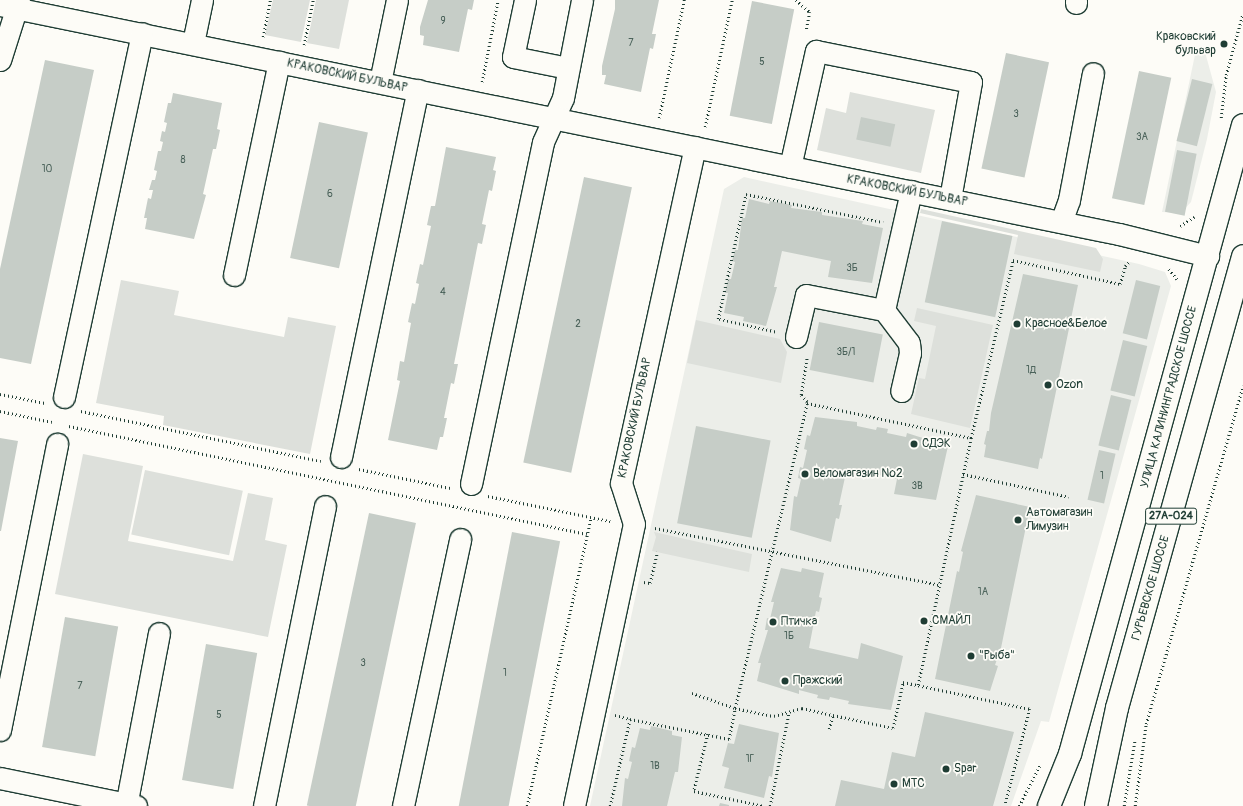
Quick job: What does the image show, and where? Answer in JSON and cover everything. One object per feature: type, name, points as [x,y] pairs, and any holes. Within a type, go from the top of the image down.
[{"type":"main road","name":"УЛИЦА КАЛИНИНГРАДСКОЕ ШОССЕ","points":[[1049,806],[1070,754],[1243,125]]},
{"type":"main road","name":"ГУРЬЕВСКОЕ ШОССЕ","points":[[1096,806],[1117,708],[1239,284],[1243,256]]},
{"type":"street","points":[[193,43],[202,0]]},
{"type":"street","points":[[380,82],[397,0]]},
{"type":"street","points":[[525,0],[513,58],[568,68]]},
{"type":"street","points":[[470,490],[543,142],[563,98],[582,0]]},
{"type":"street","points":[[0,60],[12,4]]},
{"type":"street","name":"КРАКОВСКИЙ БУЛЬВАР","points":[[12,4],[279,62],[555,116],[790,167],[1119,234],[1208,256]]},
{"type":"street","points":[[63,404],[142,33]]},
{"type":"street","points":[[790,167],[816,50],[971,82],[950,199]]},
{"type":"street","points":[[234,275],[279,62]]},
{"type":"street","points":[[1061,222],[1069,200],[1093,73]]},
{"type":"street","points":[[342,463],[418,90]]},
{"type":"street","name":"КРАКОВСКИЙ БУЛЬВАР","points":[[574,806],[634,524],[621,483],[695,147]]},
{"type":"street","points":[[884,310],[911,191]]},
{"type":"street","points":[[796,337],[806,295],[884,310],[909,343],[910,353],[901,391]]},
{"type":"street","points":[[0,730],[57,444]]},
{"type":"street","points":[[264,806],[326,506]]},
{"type":"street","points":[[403,806],[460,539]]},
{"type":"street","points":[[0,778],[129,805],[159,633]]},
{"type":"path","points":[[262,38],[270,0]]},
{"type":"path","points":[[304,47],[313,0]]},
{"type":"path","points":[[482,82],[498,0]]},
{"type":"path","points":[[659,119],[684,0]]},
{"type":"path","points":[[704,129],[732,0]]},
{"type":"path","points":[[903,226],[746,194],[718,319],[811,340],[801,394],[807,403],[971,438]]},
{"type":"path","points":[[918,685],[971,438],[1013,260],[1120,284],[1125,266],[1131,259],[1138,259]]},
{"type":"path","points":[[1135,806],[1146,724],[1243,386]]},
{"type":"path","points":[[0,394],[63,404],[470,490],[591,518],[634,524],[939,585]]},
{"type":"path","points":[[608,714],[729,739],[735,708],[774,551],[807,403]]},
{"type":"path","points":[[0,411],[54,423]]},
{"type":"path","points":[[62,424],[586,534]]},
{"type":"path","points":[[963,474],[1070,497]]},
{"type":"path","points":[[527,806],[586,534],[591,518]]},
{"type":"path","points":[[692,694],[735,708],[774,716],[802,708],[893,728],[903,682],[1030,709],[1005,806]]},
{"type":"path","points":[[770,806],[790,712]]},
{"type":"path","points":[[829,729],[833,715]]},
{"type":"path","points":[[610,806],[630,719]]},
{"type":"path","points":[[708,734],[694,791],[764,806]]},
{"type":"path","points":[[1124,806],[1135,737]]},
{"type":"shaded area","points":[[273,0],[310,0],[301,42],[265,35]]},
{"type":"shaded area","points":[[316,0],[349,0],[339,49],[307,43]]},
{"type":"shaded area","points":[[1196,50],[1205,52],[1216,92],[1207,139],[1191,202],[1181,213],[1162,212]]},
{"type":"shaded area","points":[[850,92],[935,110],[921,173],[817,150],[826,108],[846,113]]},
{"type":"shaded area","points":[[744,177],[1139,264],[1165,272],[1171,286],[1049,722],[1041,721],[1011,806],[590,806],[724,189]]},
{"type":"shaded area","points":[[921,209],[1096,248],[1103,259],[1100,272],[1014,254],[1018,235],[920,213]]},
{"type":"shaded area","points":[[121,280],[179,291],[174,315],[284,337],[288,317],[336,326],[310,454],[163,425],[164,416],[96,403]]},
{"type":"shaded area","points":[[917,308],[993,325],[970,428],[911,414],[919,378],[925,379],[936,326],[914,321]]},
{"type":"shaded area","points":[[696,320],[780,339],[787,352],[781,383],[687,363]]},
{"type":"shaded area","points":[[83,454],[143,466],[128,541],[233,561],[248,493],[273,498],[265,540],[287,545],[268,637],[55,594]]},
{"type":"shaded area","points":[[145,470],[243,491],[229,555],[131,535]]},
{"type":"shaded area","points":[[654,532],[752,554],[749,572],[652,551],[656,537]]},
{"type":"building","points":[[428,0],[474,0],[472,10],[468,9],[459,52],[423,45],[424,36],[420,35],[420,27]]},
{"type":"building","points":[[615,0],[659,0],[652,34],[656,34],[653,49],[650,48],[641,92],[604,84],[606,75],[602,75],[602,66],[615,9]]},
{"type":"building","points":[[752,1],[794,9],[772,124],[730,116]]},
{"type":"building","points":[[1006,53],[1049,62],[1025,178],[981,168]]},
{"type":"building","points":[[45,60],[94,70],[31,364],[0,358],[0,269]]},
{"type":"building","points":[[1139,71],[1171,78],[1144,205],[1112,198]]},
{"type":"building","points":[[1192,79],[1212,84],[1197,146],[1177,141]]},
{"type":"building","points":[[173,93],[222,103],[217,129],[220,130],[216,149],[213,149],[203,194],[206,195],[194,239],[145,229],[147,218],[144,218],[148,198],[151,199],[153,190],[149,190],[152,180],[155,180],[157,171],[154,170],[158,151],[161,151],[163,142],[160,141],[162,131],[165,132],[167,123],[164,122],[168,103],[171,103]]},
{"type":"building","points":[[861,117],[895,124],[890,147],[856,139]]},
{"type":"building","points":[[319,122],[368,132],[339,268],[290,258]]},
{"type":"building","points":[[446,147],[496,157],[493,170],[496,171],[492,191],[489,190],[482,224],[486,225],[482,244],[478,243],[454,364],[458,364],[454,384],[451,383],[444,418],[447,418],[443,437],[440,437],[437,450],[388,440],[400,381],[397,380],[400,361],[404,362],[411,323],[408,322],[412,303],[415,304],[419,284],[416,283],[420,264],[423,265],[431,226],[427,225],[431,206],[435,206]]},
{"type":"building","points":[[1177,150],[1197,154],[1185,216],[1165,212]]},
{"type":"building","points":[[584,177],[632,187],[571,473],[523,463]]},
{"type":"building","points":[[749,199],[769,204],[770,201],[792,205],[791,208],[822,212],[822,215],[863,221],[862,224],[883,228],[872,283],[828,277],[831,261],[782,251],[774,287],[777,287],[766,326],[743,321],[744,317],[724,313],[728,293],[725,293],[728,279],[731,279],[735,262],[732,261],[735,250],[738,250],[742,218],[745,218]]},
{"type":"building","points":[[942,221],[1012,236],[995,317],[925,302]]},
{"type":"building","points":[[1023,274],[1078,285],[1042,459],[1040,458],[1038,469],[984,457],[986,445],[984,444],[987,431],[989,431],[991,413]]},
{"type":"building","points":[[1136,280],[1160,286],[1147,339],[1123,333]]},
{"type":"building","points":[[819,322],[883,334],[873,383],[810,370]]},
{"type":"building","points":[[1123,340],[1147,346],[1135,397],[1110,390]]},
{"type":"building","points":[[1111,395],[1131,400],[1119,451],[1098,445]]},
{"type":"building","points":[[815,417],[857,422],[857,426],[876,430],[877,427],[888,429],[887,433],[906,437],[907,433],[948,446],[936,500],[894,494],[897,479],[847,468],[839,505],[842,505],[839,519],[836,518],[831,542],[790,530],[794,496],[797,497],[801,479],[798,478],[800,467],[803,468],[807,450],[804,449],[807,435],[810,436]]},
{"type":"building","points":[[696,426],[771,441],[752,538],[677,523]]},
{"type":"building","points":[[0,438],[18,441],[1,531],[0,531]]},
{"type":"building","points":[[1099,450],[1116,454],[1104,504],[1088,500]]},
{"type":"building","points":[[976,495],[1030,507],[1001,648],[995,665],[998,666],[990,691],[935,679],[957,571],[959,572],[963,552],[961,551]]},
{"type":"building","points":[[369,513],[416,523],[356,806],[307,805]]},
{"type":"building","points":[[512,532],[560,541],[509,806],[459,806]]},
{"type":"building","points":[[781,568],[801,572],[802,568],[824,573],[819,597],[822,598],[819,612],[816,611],[809,648],[858,659],[861,643],[903,656],[891,710],[848,704],[849,701],[830,697],[829,700],[817,698],[818,695],[799,690],[799,694],[757,681],[761,663],[758,663],[768,630],[765,630],[767,618],[770,619],[774,602],[771,602]]},
{"type":"building","points":[[65,617],[118,626],[95,756],[42,747]]},
{"type":"building","points":[[206,644],[257,653],[233,789],[182,780]]},
{"type":"building","name":"Spar","points":[[925,712],[1014,732],[993,806],[835,806],[841,780],[884,789],[892,752],[915,757]]},
{"type":"building","points":[[739,724],[779,733],[772,777],[769,776],[764,798],[724,788],[729,768],[722,766],[728,743],[734,744]]},
{"type":"building","points":[[651,726],[672,731],[672,735],[682,737],[678,772],[675,772],[667,806],[622,806],[625,778],[628,779],[632,762],[629,761],[632,747],[635,748],[640,728],[650,730]]},
{"type":"building","points":[[720,803],[729,805],[729,806],[719,806]]},
{"type":"place","name":"Краковский бульвар","points":[[1224,44]]},
{"type":"place","name":"Красное&Белое","points":[[1017,324]]},
{"type":"place","name":"Ozon","points":[[1048,385]]},
{"type":"place","name":"СДЭК","points":[[914,444]]},
{"type":"place","name":"Веломагазин №2","points":[[805,474]]},
{"type":"place","name":"Автомагазин Лимузин","points":[[1018,520]]},
{"type":"place","name":"СМАЙЛ","points":[[924,621]]},
{"type":"place","name":"Птичка","points":[[773,622]]},
{"type":"place","name":"\"Рыба\"","points":[[971,656]]},
{"type":"place","name":"Пражский","points":[[785,681]]},
{"type":"place","name":"Spar","points":[[946,769]]},
{"type":"place","name":"МТС","points":[[894,784]]}]
